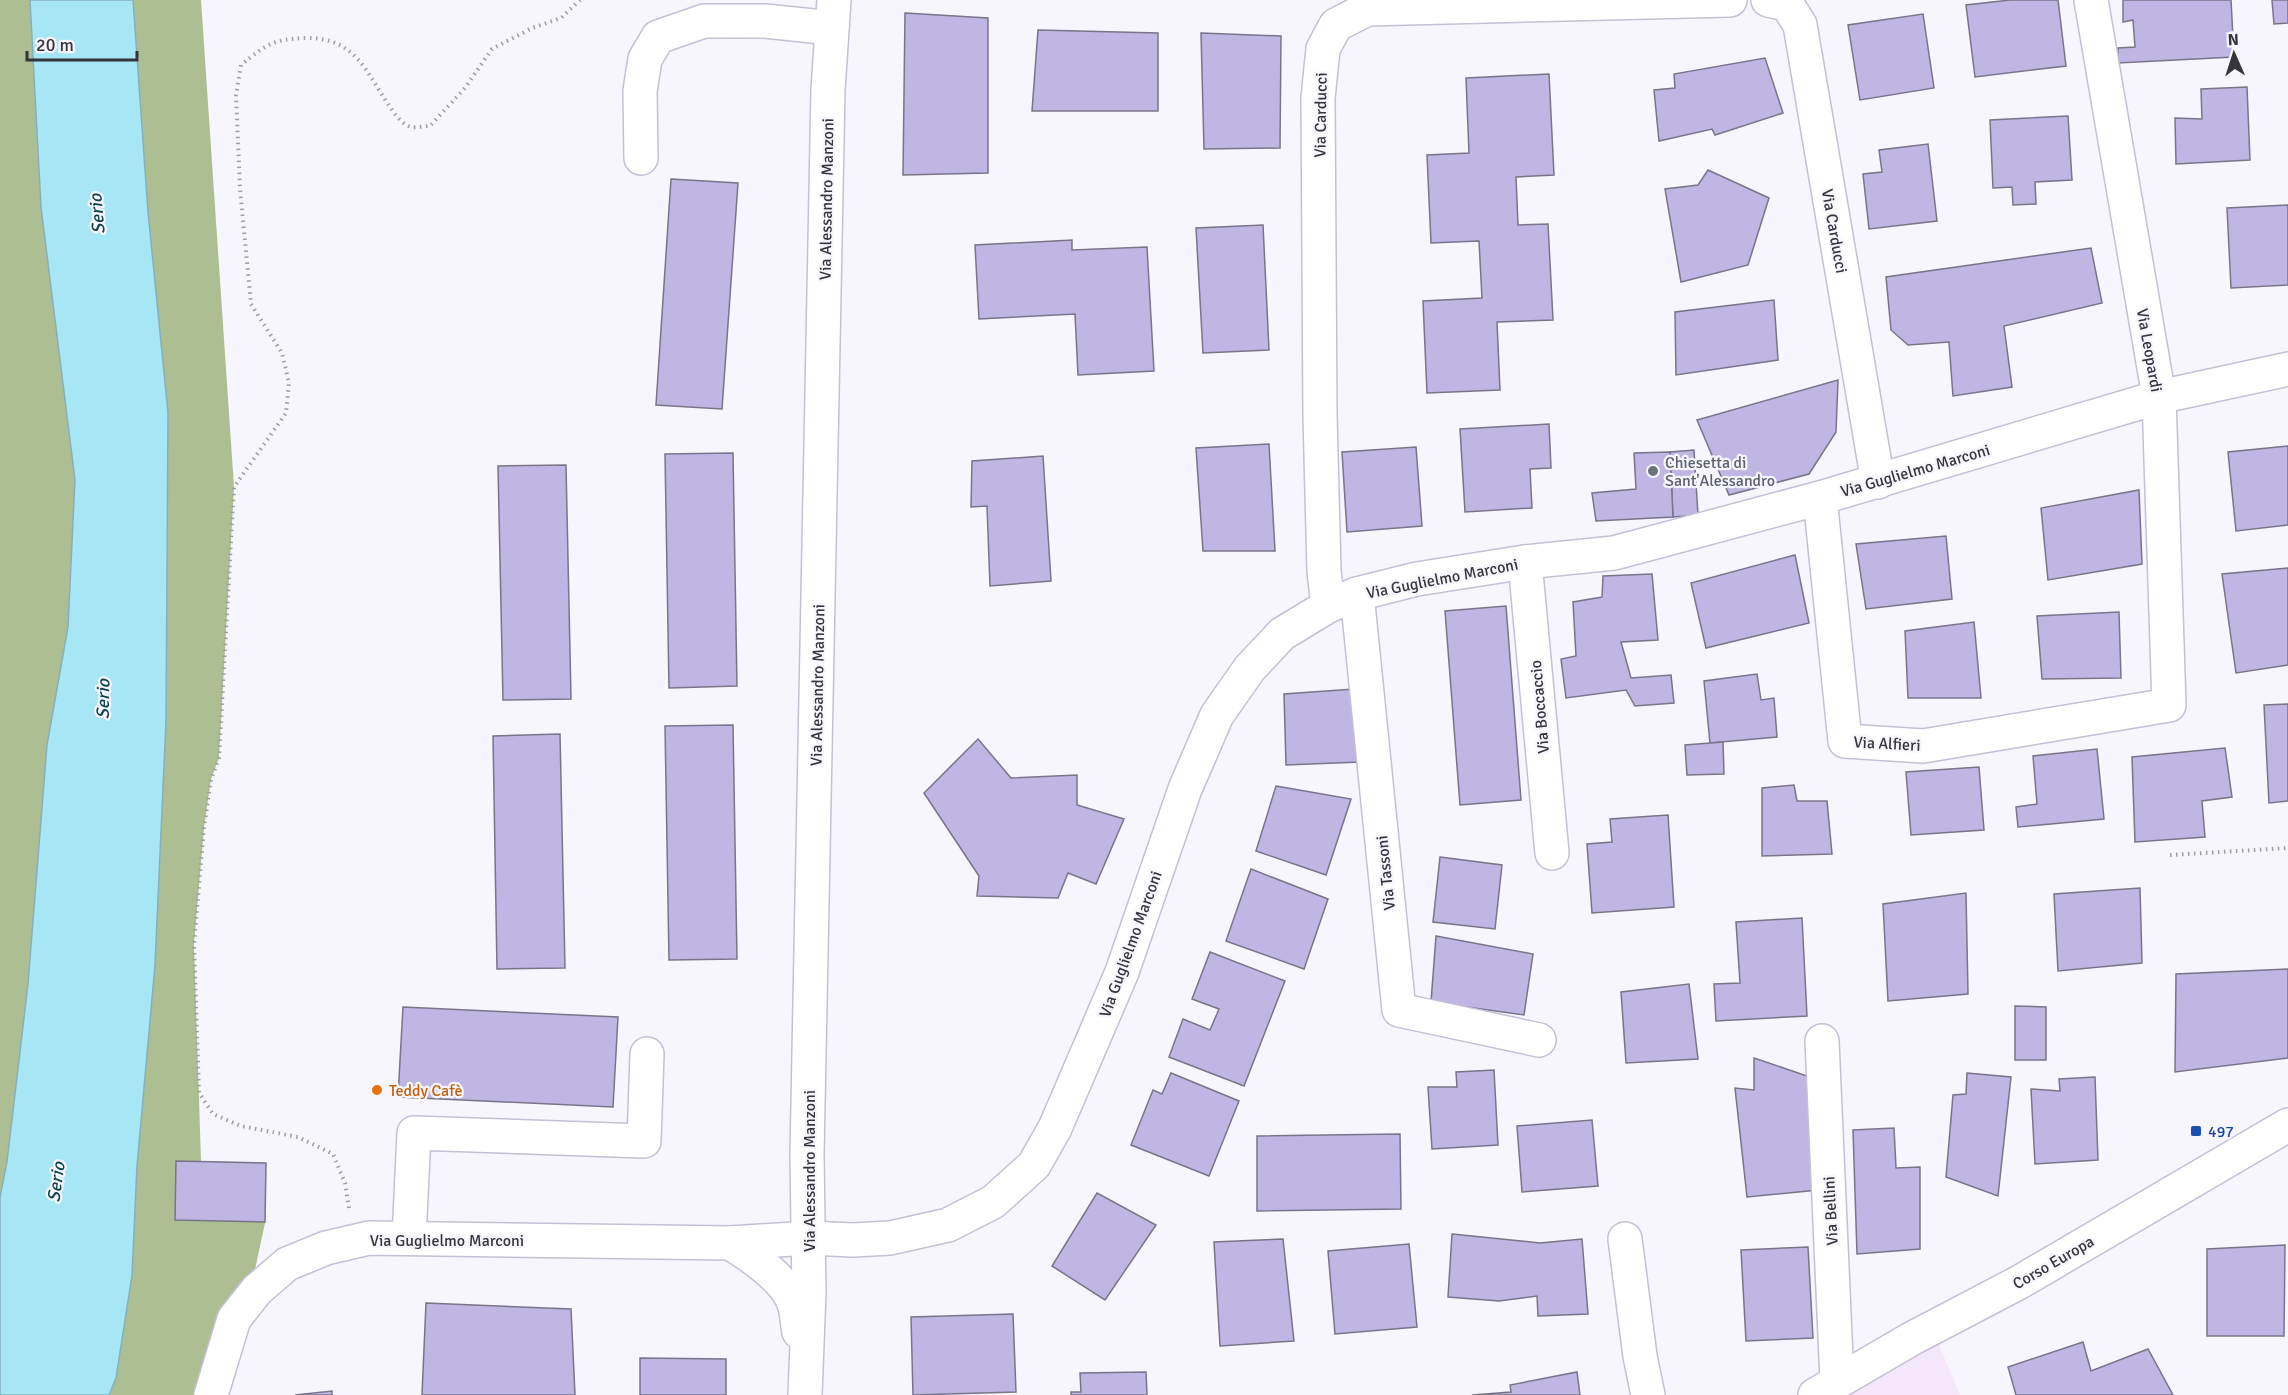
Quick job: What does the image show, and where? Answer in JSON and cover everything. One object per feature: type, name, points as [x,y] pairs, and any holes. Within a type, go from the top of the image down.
[{"type":"street","name":"Via Carducci","points":[[1343,600],[1324,571],[1320,415],[1318,98],[1323,49],[1336,25],[1367,9],[1730,0]]},
{"type":"street","name":"Via Carducci","points":[[1768,0],[1787,4],[1800,26],[1878,482]]},
{"type":"street","name":"Via Leopardi","points":[[2091,0],[2159,397],[2169,705]]},
{"type":"street","points":[[641,158],[640,91],[645,59],[658,37],[704,21],[765,21],[833,14]]},
{"type":"street","name":"Via Alessandro Manzoni","points":[[805,1382],[809,1238],[807,1155],[828,102],[833,14]]},
{"type":"street","name":"Via Guglielmo Marconi","points":[[211,1395],[234,1319],[257,1290],[287,1264],[326,1248],[369,1238],[730,1243],[809,1238],[834,1240],[890,1238],[948,1225],[993,1202],[1034,1166],[1055,1128],[1122,972],[1185,789],[1217,715],[1250,668],[1282,634],[1343,600],[1417,579],[1525,562],[1614,553],[1878,482],[2159,397],[2288,369]]},
{"type":"street","name":"Via Alfieri","points":[[1820,498],[1845,741],[1923,746],[2169,705]]},
{"type":"street","name":"Via Boccaccio","points":[[1525,562],[1552,853]]},
{"type":"street","name":"Via Tassoni","points":[[1343,600],[1399,1010],[1539,1040]]},
{"type":"street","name":"Via Bellini","points":[[1822,1041],[1826,1388]]},
{"type":"street","points":[[409,1238],[414,1133],[644,1142],[647,1054]]},
{"type":"street","name":"Corso Europa","points":[[1826,1388],[1911,1339],[2018,1282],[2288,1125]]},
{"type":"street","name":"Via Guglielmo Marconi","points":[[730,1243],[760,1230],[791,1212],[807,1155]]},
{"type":"street","points":[[1625,1239],[1640,1356],[1648,1395]]},
{"type":"street","name":"Via Alessandro Manzoni","points":[[730,1243],[760,1261],[794,1302],[805,1382]]},
{"type":"path","points":[[355,1241],[345,1183],[333,1154],[298,1137],[241,1126],[213,1114],[199,1093],[194,944],[204,828],[211,779],[219,758],[234,487],[286,413],[289,383],[282,353],[251,304],[240,189],[236,95],[241,65],[260,50],[282,39],[323,38],[342,44],[363,66],[398,118],[412,127],[430,126],[465,88],[492,49],[532,28],[561,18],[580,0]]},
{"type":"path","points":[[2170,855],[2288,848]]},
{"type":"shaded area","points":[[1936,1338],[1960,1395],[1843,1395]]},
{"type":"green space","points":[[0,0],[30,0],[41,207],[75,480],[68,627],[47,745],[28,984],[7,1162],[0,1197]]},
{"type":"green space","points":[[133,0],[201,0],[234,487],[219,758],[211,779],[204,828],[194,944],[201,1161],[266,1163],[265,1223],[228,1395],[109,1395],[116,1378],[132,1275],[137,1166],[155,965],[166,721],[168,413],[148,212]]},
{"type":"water","name":"Serio","points":[[30,0],[133,0],[148,212],[168,413],[166,721],[155,965],[137,1166],[132,1275],[116,1378],[109,1395],[0,1395],[0,1197],[7,1162],[28,984],[47,745],[68,627],[75,480],[41,207]]},
{"type":"building","points":[[2010,0],[2058,0],[2066,66],[1975,77],[1966,5]]},
{"type":"building","points":[[2123,0],[2231,0],[2234,57],[2118,63],[2118,48],[2135,47],[2133,20],[2123,22]]},
{"type":"building","points":[[2272,0],[2288,0],[2288,23],[2274,24]]},
{"type":"building","points":[[905,13],[988,18],[988,173],[903,175]]},
{"type":"building","points":[[1923,14],[1934,88],[1860,100],[1848,25]]},
{"type":"building","points":[[1038,30],[1158,33],[1158,111],[1032,111]]},
{"type":"building","points":[[1201,33],[1281,36],[1280,148],[1204,149]]},
{"type":"building","points":[[1765,58],[1783,113],[1715,135],[1712,129],[1659,141],[1654,90],[1675,88],[1674,74]]},
{"type":"building","points":[[1549,74],[1554,175],[1516,177],[1518,225],[1548,224],[1553,320],[1497,322],[1500,390],[1427,393],[1423,301],[1482,298],[1479,241],[1431,243],[1427,155],[1469,153],[1466,78]]},
{"type":"building","points":[[2247,87],[2250,160],[2176,164],[2175,118],[2202,119],[2201,89]]},
{"type":"building","points":[[2068,116],[2072,180],[2035,182],[2036,204],[2013,205],[2012,187],[1993,188],[1990,120]]},
{"type":"building","points":[[1928,144],[1937,221],[1869,229],[1863,174],[1882,172],[1879,150]]},
{"type":"building","points":[[1708,170],[1769,198],[1748,265],[1681,282],[1665,189],[1698,185]]},
{"type":"building","points":[[671,179],[738,183],[722,409],[656,405]]},
{"type":"building","points":[[2288,205],[2288,285],[2231,288],[2227,208]]},
{"type":"building","points":[[1263,225],[1269,350],[1203,353],[1196,228]]},
{"type":"building","points":[[1072,240],[1072,250],[1147,247],[1154,371],[1078,375],[1075,314],[979,319],[975,245]]},
{"type":"building","points":[[2091,248],[2102,303],[2004,326],[2012,387],[1953,396],[1949,342],[1908,345],[1891,330],[1886,277]]},
{"type":"building","points":[[1774,300],[1778,360],[1676,375],[1675,312]]},
{"type":"building","points":[[1838,380],[1836,432],[1809,474],[1729,495],[1697,420]]},
{"type":"building","points":[[1549,424],[1551,468],[1530,469],[1532,508],[1465,512],[1460,429]]},
{"type":"building","points":[[1269,444],[1275,551],[1203,551],[1196,448]]},
{"type":"building","points":[[2288,446],[2288,525],[2236,531],[2228,452]]},
{"type":"building","points":[[1416,447],[1422,526],[1347,532],[1342,452]]},
{"type":"building","points":[[1694,450],[1698,515],[1673,517],[1670,452]]},
{"type":"building","name":"Chiesetta di Sant'Alessandro","points":[[1670,452],[1673,517],[1596,521],[1592,493],[1636,489],[1634,453]]},
{"type":"building","points":[[733,453],[737,686],[669,688],[665,454]]},
{"type":"building","points":[[1043,456],[1051,581],[990,586],[987,506],[971,507],[972,461]]},
{"type":"building","points":[[566,465],[571,699],[503,700],[498,466]]},
{"type":"building","points":[[2139,490],[2142,564],[2048,580],[2041,508]]},
{"type":"building","points":[[1946,536],[1952,599],[1866,609],[1856,544]]},
{"type":"building","points":[[1795,555],[1809,623],[1706,648],[1691,583]]},
{"type":"building","points":[[2288,568],[2288,665],[2236,673],[2222,574]]},
{"type":"building","points":[[1652,574],[1658,640],[1621,642],[1631,678],[1671,675],[1674,703],[1635,706],[1626,690],[1566,698],[1561,659],[1576,656],[1573,602],[1602,597],[1603,576]]},
{"type":"building","points":[[1506,606],[1521,800],[1460,805],[1445,611]]},
{"type":"building","points":[[2119,612],[2121,678],[2042,679],[2037,616]]},
{"type":"building","points":[[1974,622],[1981,698],[1908,698],[1905,631]]},
{"type":"building","points":[[1757,674],[1761,700],[1774,698],[1777,737],[1710,743],[1704,681]]},
{"type":"building","points":[[1354,689],[1360,762],[1286,765],[1284,694]]},
{"type":"building","points":[[2288,704],[2288,801],[2269,803],[2264,705]]},
{"type":"building","points":[[733,725],[737,959],[669,960],[665,726]]},
{"type":"building","points":[[560,734],[565,968],[497,969],[493,736]]},
{"type":"building","points":[[978,739],[1011,778],[1077,775],[1077,805],[1124,819],[1096,884],[1068,873],[1058,898],[977,896],[979,876],[924,793]]},
{"type":"building","points":[[1723,742],[1724,774],[1687,775],[1685,745]]},
{"type":"building","points":[[2225,748],[2232,797],[2202,801],[2205,837],[2135,842],[2132,757]]},
{"type":"building","points":[[2097,749],[2104,819],[2018,827],[2016,807],[2037,804],[2033,756]]},
{"type":"building","points":[[1979,767],[1984,830],[1911,835],[1906,772]]},
{"type":"building","points":[[1794,785],[1797,801],[1827,801],[1832,854],[1762,856],[1762,788]]},
{"type":"building","points":[[1276,786],[1351,799],[1326,875],[1256,851]]},
{"type":"building","points":[[1668,815],[1674,907],[1592,913],[1587,844],[1612,842],[1610,819]]},
{"type":"building","points":[[1440,857],[1502,865],[1495,929],[1433,922]]},
{"type":"building","points":[[1251,869],[1328,899],[1304,969],[1226,941]]},
{"type":"building","points":[[2140,888],[2142,963],[2058,971],[2054,894]]},
{"type":"building","points":[[1966,893],[1968,994],[1888,1001],[1883,904]]},
{"type":"building","points":[[1802,918],[1807,1016],[1716,1021],[1714,984],[1740,983],[1736,922]]},
{"type":"building","points":[[1436,936],[1533,954],[1524,1015],[1431,1002]]},
{"type":"building","points":[[1210,952],[1285,981],[1244,1086],[1169,1057],[1183,1019],[1210,1030],[1219,1009],[1192,999]]},
{"type":"building","points":[[2288,969],[2288,1058],[2175,1072],[2176,974]]},
{"type":"building","points":[[1689,984],[1698,1059],[1626,1063],[1621,992]]},
{"type":"building","points":[[2015,1006],[2046,1007],[2046,1060],[2015,1060]]},
{"type":"building","points":[[403,1007],[618,1017],[613,1107],[398,1097]]},
{"type":"building","points":[[1754,1058],[1807,1076],[1818,1190],[1747,1197],[1735,1088],[1754,1090]]},
{"type":"building","points":[[1494,1070],[1498,1145],[1432,1149],[1428,1087],[1457,1087],[1456,1072]]},
{"type":"building","points":[[1171,1073],[1239,1101],[1209,1176],[1131,1145],[1153,1090],[1162,1094]]},
{"type":"building","points":[[1967,1073],[2011,1077],[1998,1196],[1946,1177],[1953,1095],[1966,1094]]},
{"type":"building","points":[[2095,1077],[2098,1160],[2035,1164],[2031,1089],[2060,1091],[2059,1079]]},
{"type":"building","points":[[1592,1120],[1598,1186],[1522,1192],[1517,1126]]},
{"type":"building","points":[[1894,1128],[1896,1168],[1920,1167],[1920,1249],[1857,1254],[1853,1130]]},
{"type":"building","points":[[1400,1134],[1401,1209],[1257,1211],[1257,1136]]},
{"type":"building","points":[[176,1161],[266,1163],[265,1222],[175,1220]]},
{"type":"building","points":[[1097,1193],[1156,1225],[1105,1300],[1052,1266]]},
{"type":"building","points":[[1452,1234],[1540,1243],[1582,1239],[1588,1314],[1538,1316],[1537,1296],[1499,1301],[1448,1297]]},
{"type":"building","points":[[1283,1239],[1294,1341],[1220,1346],[1214,1242]]},
{"type":"building","points":[[1409,1244],[1417,1327],[1335,1334],[1328,1251]]},
{"type":"building","points":[[2285,1245],[2284,1336],[2207,1336],[2207,1249]]},
{"type":"building","points":[[1808,1247],[1813,1338],[1746,1341],[1741,1250]]},
{"type":"building","points":[[426,1303],[571,1309],[575,1395],[422,1395]]},
{"type":"building","points":[[1013,1314],[1016,1392],[913,1395],[911,1317]]},
{"type":"building","points":[[2083,1342],[2091,1371],[2148,1349],[2173,1395],[2016,1395],[2008,1367]]},
{"type":"building","points":[[640,1358],[726,1359],[726,1395],[640,1395]]},
{"type":"building","points":[[1146,1372],[1147,1395],[1071,1395],[1071,1392],[1081,1392],[1080,1373]]},
{"type":"building","points":[[1577,1372],[1580,1395],[1472,1395],[1511,1392],[1510,1385]]},
{"type":"building","points":[[332,1391],[332,1395],[295,1395]]},
{"type":"place","name":"Chiesetta di Sant'Alessandro","points":[[1653,471]]},
{"type":"place","name":"Teddy Cafè","points":[[377,1090]]},
{"type":"place","name":"497","points":[[2196,1131]]}]
